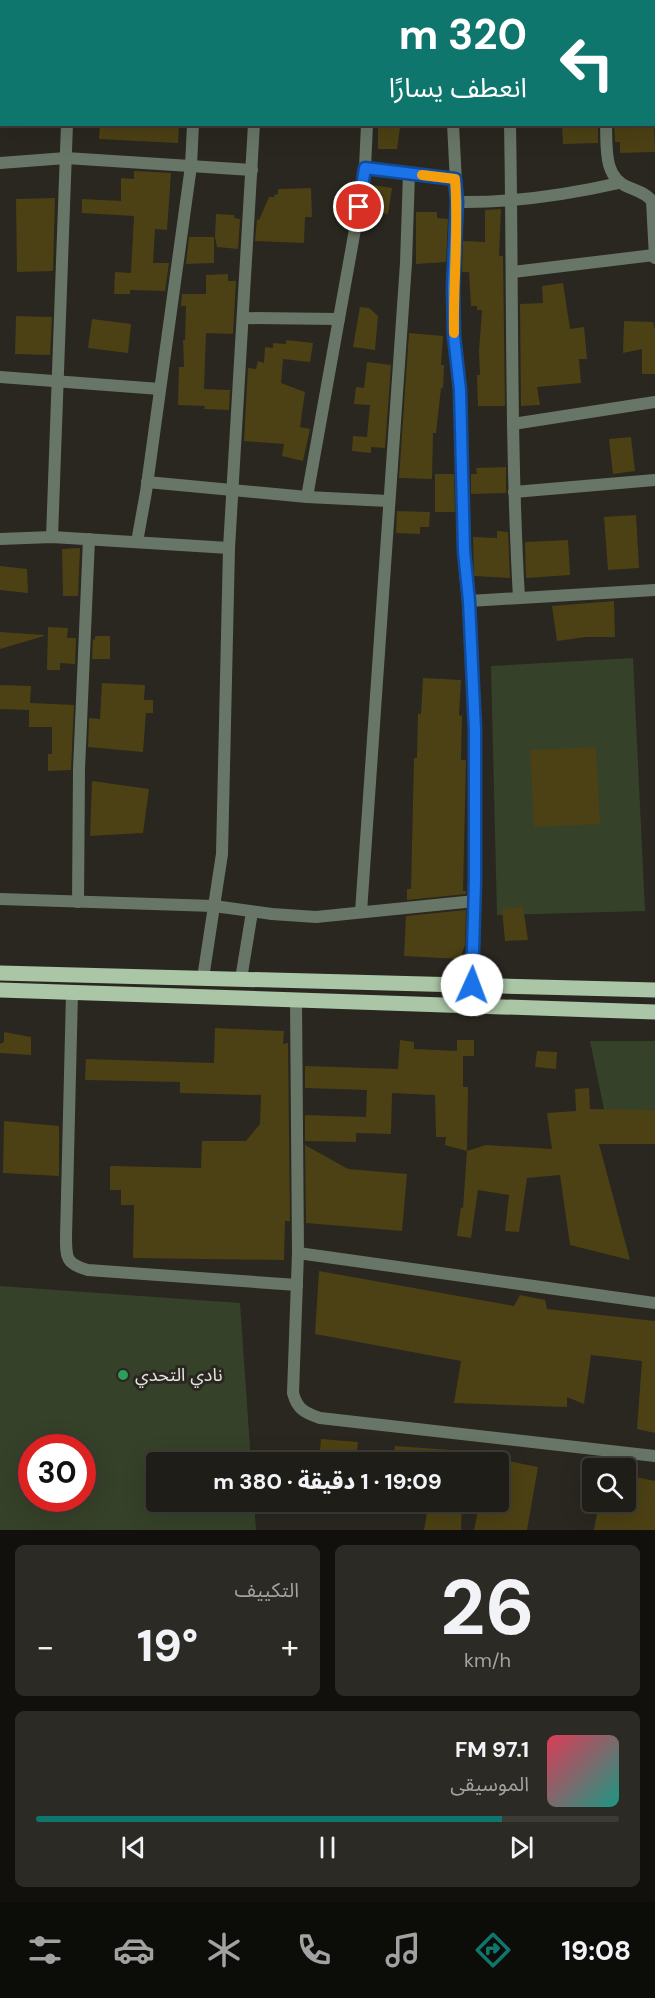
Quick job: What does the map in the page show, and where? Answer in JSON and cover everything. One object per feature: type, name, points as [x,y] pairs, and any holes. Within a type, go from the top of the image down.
[{"type":"main road","points":[[0,972],[655,990]]},
{"type":"main road","points":[[0,990],[655,1012]]},
{"type":"street","points":[[52,537],[67,126]]},
{"type":"street","points":[[137,542],[191,166],[193,126]]},
{"type":"street","points":[[203,978],[222,854],[229,548],[254,126]]},
{"type":"street","points":[[307,497],[365,168],[367,126]]},
{"type":"street","points":[[453,126],[457,202],[453,287],[454,336],[460,390],[464,551],[469,601],[475,730],[475,901],[472,985]]},
{"type":"street","points":[[510,126],[514,492],[519,598]]},
{"type":"street","points":[[513,272],[655,256],[652,201],[643,193],[619,183],[614,178],[609,169],[606,126]]},
{"type":"street","points":[[0,163],[66,158],[252,170]]},
{"type":"street","points":[[365,168],[455,179]]},
{"type":"street","points":[[361,912],[406,263],[409,174]]},
{"type":"street","points":[[457,202],[511,201],[619,183]]},
{"type":"street","points":[[244,318],[339,319]]},
{"type":"street","points":[[0,377],[160,389]]},
{"type":"street","points":[[513,423],[655,402]]},
{"type":"street","points":[[514,492],[655,480]]},
{"type":"street","points":[[147,482],[307,497],[388,501]]},
{"type":"street","points":[[0,539],[52,537],[229,548]]},
{"type":"street","points":[[78,902],[79,769],[89,539]]},
{"type":"street","points":[[469,601],[655,590]]},
{"type":"street","points":[[0,899],[214,906],[252,912],[316,917],[475,901]]},
{"type":"street","points":[[241,979],[252,912]]},
{"type":"street","points":[[72,993],[66,1237],[68,1261],[75,1267],[87,1270],[297,1285]]},
{"type":"street","points":[[296,1000],[298,1253],[293,1393],[295,1402],[307,1414],[320,1418],[655,1456]]},
{"type":"street","points":[[298,1253],[655,1303]]},
{"type":"green space","points":[[633,658],[645,911],[497,915],[491,666]]},
{"type":"green space","points":[[590,1041],[655,1041],[655,1119],[604,1118]]},
{"type":"green space","name":"نادي التحدي","points":[[0,1286],[240,1303],[250,1452],[146,1452],[146,1512],[255,1512],[256,1530],[0,1530]]},
{"type":"building","points":[[100,126],[179,126],[178,143],[99,139]]},
{"type":"building","points":[[378,126],[400,128],[397,149],[378,149]]},
{"type":"building","points":[[562,126],[598,126],[598,143],[563,144]]},
{"type":"building","points":[[614,126],[654,126],[655,152],[620,153],[620,142],[615,142]]},
{"type":"building","points":[[134,171],[171,173],[167,230],[155,229],[153,263],[169,263],[165,291],[130,290],[130,294],[114,294],[115,272],[131,273],[134,216],[82,213],[82,199],[121,201],[121,178],[134,179]]},
{"type":"building","points":[[372,185],[392,188],[388,214],[369,211]]},
{"type":"building","points":[[311,188],[312,217],[305,217],[304,243],[255,241],[257,219],[259,220],[269,197],[275,197],[278,189]]},
{"type":"building","points":[[55,198],[53,271],[17,272],[16,199]]},
{"type":"building","points":[[501,209],[499,256],[503,256],[505,406],[478,406],[477,375],[480,375],[482,310],[477,310],[477,306],[471,306],[469,272],[462,272],[463,241],[485,242],[485,210]]},
{"type":"building","points":[[416,212],[437,212],[437,218],[448,219],[446,262],[416,264]]},
{"type":"building","points":[[216,214],[234,215],[234,218],[240,219],[238,249],[217,247]]},
{"type":"building","points":[[189,237],[214,237],[214,263],[186,264]]},
{"type":"building","points":[[228,274],[228,281],[236,281],[233,334],[206,333],[204,389],[230,390],[229,410],[178,405],[179,367],[184,367],[183,340],[185,340],[186,306],[181,306],[182,294],[206,294],[206,275]]},
{"type":"building","points":[[563,283],[570,329],[584,327],[587,359],[579,359],[581,383],[537,387],[540,405],[521,406],[520,304],[543,303],[542,286]]},
{"type":"building","points":[[360,307],[369,308],[378,316],[375,350],[353,347]]},
{"type":"building","points":[[16,316],[52,317],[50,355],[15,354]]},
{"type":"building","points":[[92,319],[131,324],[128,353],[88,348]]},
{"type":"building","points":[[624,321],[653,322],[655,374],[642,374],[642,349],[623,353]]},
{"type":"building","points":[[409,333],[443,336],[441,365],[444,365],[443,388],[441,388],[436,433],[433,433],[432,479],[399,478]]},
{"type":"building","points":[[286,340],[313,343],[310,362],[283,359],[281,383],[305,392],[300,427],[310,429],[303,461],[282,456],[284,444],[244,441],[248,368],[256,369],[258,361],[264,363],[265,347],[273,348],[273,343],[286,344]]},
{"type":"building","points":[[367,362],[391,365],[385,448],[371,447],[371,453],[352,451],[353,436],[367,437],[370,405],[354,404],[356,387],[364,388]]},
{"type":"building","points":[[631,437],[635,471],[613,474],[609,439]]},
{"type":"building","points":[[506,467],[506,493],[471,494],[471,474],[477,474],[476,468]]},
{"type":"building","points":[[435,474],[454,474],[455,512],[435,512]]},
{"type":"building","points":[[397,511],[430,512],[429,527],[420,527],[420,534],[396,533]]},
{"type":"building","points":[[636,515],[639,568],[608,570],[604,517]]},
{"type":"building","points":[[497,531],[508,532],[510,578],[474,576],[473,537],[497,538]]},
{"type":"building","points":[[568,540],[570,575],[526,578],[525,542]]},
{"type":"building","points":[[80,548],[78,596],[63,596],[62,549]]},
{"type":"building","points":[[0,566],[27,569],[28,593],[0,590]]},
{"type":"building","points":[[614,601],[615,637],[586,637],[557,641],[552,606]]},
{"type":"building","points":[[48,627],[68,628],[67,638],[76,638],[75,664],[60,663],[60,670],[47,670]]},
{"type":"building","points":[[0,632],[44,635],[44,636],[0,649]]},
{"type":"building","points":[[95,636],[110,636],[110,659],[92,659]]},
{"type":"building","points":[[423,678],[461,680],[459,715],[462,716],[461,760],[466,760],[463,891],[466,891],[466,894],[407,900],[407,889],[411,889],[414,758],[417,758],[418,714],[421,714]]},
{"type":"building","points":[[102,683],[145,685],[144,700],[153,700],[153,713],[146,713],[143,752],[88,747],[89,718],[100,719]]},
{"type":"building","points":[[0,685],[31,686],[30,703],[74,705],[71,770],[48,771],[48,754],[52,754],[52,727],[29,727],[29,710],[0,709]]},
{"type":"building","points":[[596,747],[600,824],[534,827],[530,750]]},
{"type":"building","points":[[92,781],[149,789],[143,833],[90,836]]},
{"type":"building","points":[[523,907],[528,940],[505,941],[502,909]]},
{"type":"building","points":[[466,910],[465,945],[460,959],[404,956],[406,916]]},
{"type":"building","points":[[215,1028],[284,1031],[283,1044],[288,1043],[290,1221],[285,1221],[284,1260],[133,1258],[134,1205],[121,1205],[121,1190],[110,1190],[110,1166],[201,1168],[202,1141],[246,1141],[260,1124],[261,1095],[180,1093],[180,1082],[85,1080],[86,1059],[214,1063]]},
{"type":"building","points":[[4,1032],[31,1037],[31,1055],[0,1053],[0,1044],[4,1042]]},
{"type":"building","points":[[400,1040],[414,1042],[414,1049],[457,1051],[457,1040],[474,1040],[474,1056],[463,1056],[463,1087],[468,1087],[467,1151],[445,1145],[446,1137],[436,1137],[435,1095],[392,1093],[391,1134],[356,1133],[356,1142],[305,1141],[305,1115],[366,1117],[367,1090],[305,1088],[305,1066],[398,1069]]},
{"type":"building","points":[[537,1051],[557,1052],[556,1069],[535,1067]]},
{"type":"building","points":[[589,1088],[590,1109],[655,1110],[655,1144],[599,1144],[630,1260],[570,1245],[560,1175],[527,1178],[519,1232],[505,1231],[509,1195],[478,1190],[471,1238],[457,1236],[461,1207],[463,1208],[467,1151],[486,1145],[552,1149],[547,1113],[576,1111],[575,1089]]},
{"type":"building","points":[[4,1121],[59,1126],[59,1176],[3,1173]]},
{"type":"building","points":[[305,1145],[348,1169],[407,1174],[402,1231],[306,1223]]},
{"type":"building","points":[[319,1271],[514,1306],[520,1295],[545,1300],[547,1309],[655,1321],[655,1433],[637,1429],[642,1361],[591,1355],[584,1404],[567,1397],[567,1407],[454,1403],[461,1361],[315,1334]]},
{"type":"building","points":[[321,1439],[358,1442],[357,1452],[320,1452]]},
{"type":"building","points":[[395,1446],[480,1452],[394,1452]]},
{"type":"building","points":[[509,1461],[538,1467],[527,1530],[474,1530],[478,1512],[509,1512]]},
{"type":"building","points":[[636,1477],[655,1481],[655,1530],[594,1530],[597,1512],[636,1512]]},
{"type":"building","points":[[427,1512],[462,1512],[461,1530],[424,1530]]},
{"type":"slow traffic","points":[[422,175],[455,179],[457,202],[453,287],[454,333]]},
{"type":"place","name":"نادي التحدي","points":[[123,1375]]},
{"type":"route","points":[[359,207],[365,168],[455,179],[457,202],[453,287],[454,336],[460,390],[465,574],[469,601],[475,730],[476,800],[472,985]]}]
